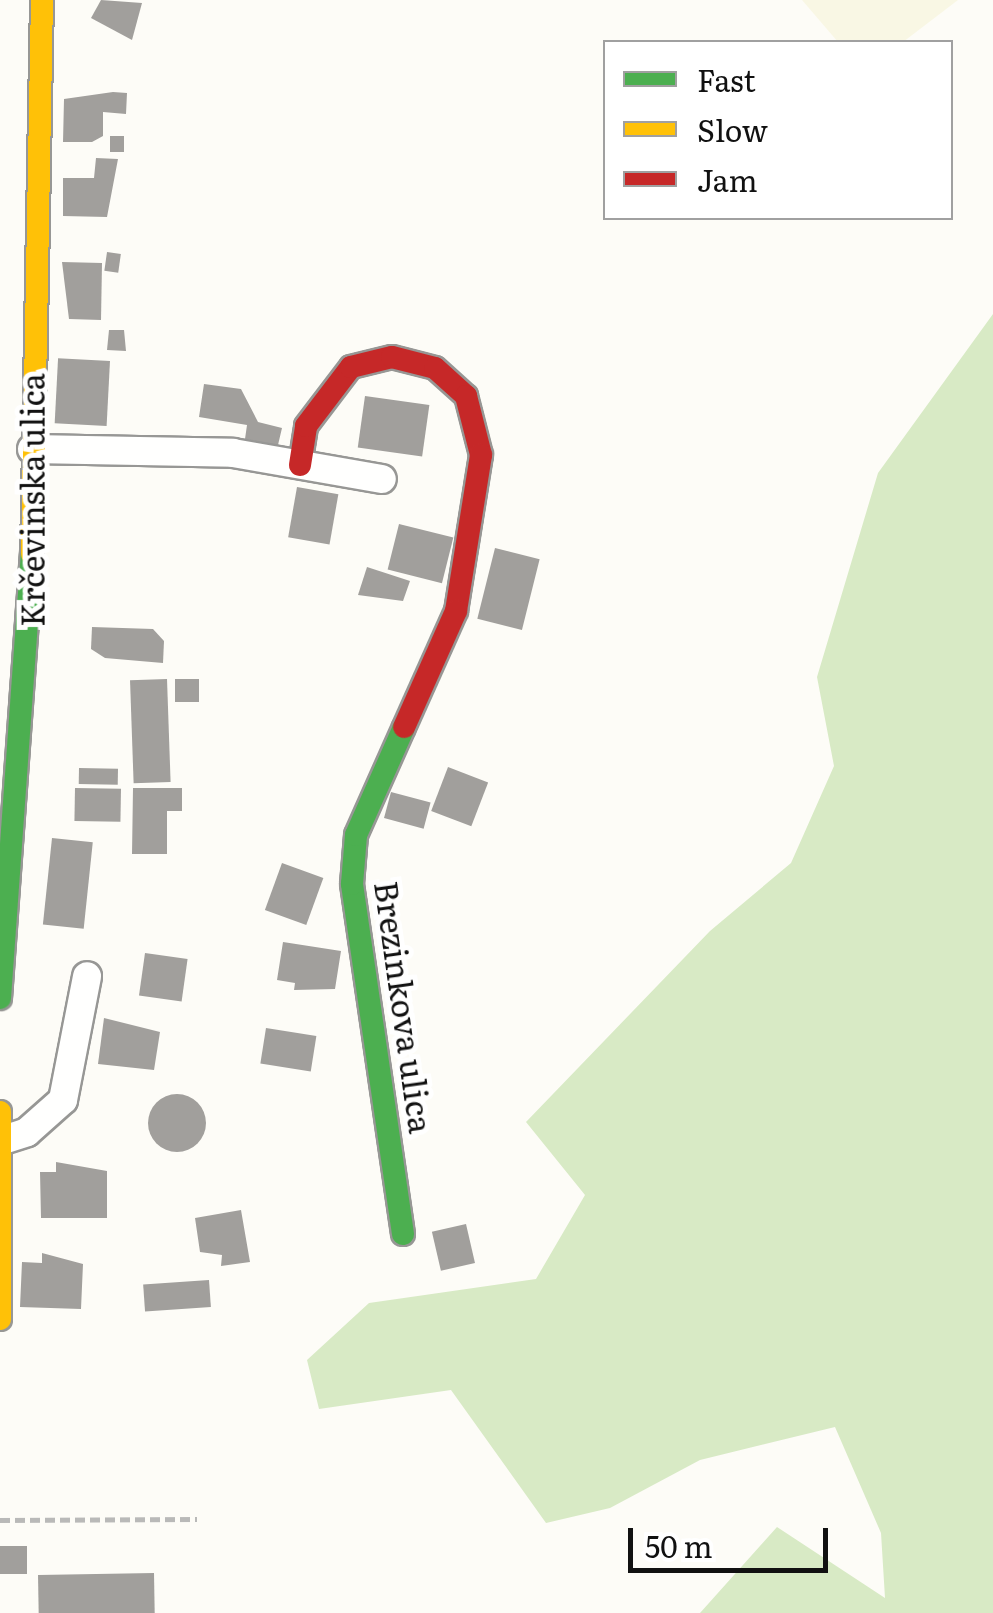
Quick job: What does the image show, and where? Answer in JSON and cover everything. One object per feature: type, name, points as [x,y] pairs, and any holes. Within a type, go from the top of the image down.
[{"type":"street","name":"Krčevinska ulica","points":[[0,998],[31,636],[42,0]]},
{"type":"street","name":"Brezinkova ulica","points":[[300,465],[306,426],[328,392],[352,367],[392,357],[435,368],[466,396],[481,455],[456,611],[356,835],[352,884],[404,1234]]},
{"type":"street","points":[[32,450],[134,447],[300,465],[382,479]]},
{"type":"street","points":[[0,1141],[27,1132],[63,1100],[87,976]]},
{"type":"street","points":[[0,1112],[0,1319]]},
{"type":"path","points":[[0,1520],[197,1519]]},
{"type":"shaded area","points":[[802,0],[958,0],[906,40],[836,40]]},
{"type":"green space","points":[[993,314],[993,1613],[700,1613],[777,1527],[885,1598],[881,1533],[835,1427],[700,1460],[610,1508],[546,1523],[451,1390],[319,1409],[307,1360],[369,1303],[536,1279],[585,1195],[526,1122],[710,931],[791,863],[834,766],[817,677],[878,473]]},
{"type":"building","points":[[101,0],[142,3],[132,40],[91,18]]},
{"type":"building","points":[[127,93],[126,114],[103,112],[103,136],[92,142],[63,142],[64,99]]},
{"type":"building","points":[[110,136],[124,136],[124,152],[110,152]]},
{"type":"building","points":[[96,158],[118,159],[107,217],[63,216],[63,178],[94,178]]},
{"type":"building","points":[[107,252],[121,254],[118,273],[104,271]]},
{"type":"building","points":[[62,262],[102,263],[101,320],[69,319]]},
{"type":"building","points":[[109,330],[124,330],[126,351],[107,350]]},
{"type":"building","points":[[58,358],[110,361],[107,426],[55,423]]},
{"type":"building","points":[[204,384],[241,389],[258,422],[282,428],[278,445],[245,439],[247,425],[199,417]]},
{"type":"building","points":[[365,396],[429,405],[422,457],[358,447]]},
{"type":"building","points":[[297,487],[338,494],[330,545],[288,537]]},
{"type":"building","points":[[399,524],[453,538],[442,583],[388,570]]},
{"type":"building","points":[[495,548],[540,559],[522,630],[477,619]]},
{"type":"building","points":[[367,567],[410,581],[403,601],[358,595]]},
{"type":"building","points":[[92,627],[153,629],[164,641],[163,663],[105,658],[91,649]]},
{"type":"building","points":[[167,679],[171,782],[134,783],[130,680]]},
{"type":"building","points":[[175,679],[199,679],[199,702],[175,702]]},
{"type":"building","points":[[448,767],[488,782],[471,826],[431,811]]},
{"type":"building","points":[[79,768],[118,769],[118,785],[79,784]]},
{"type":"building","points":[[75,788],[121,789],[120,822],[74,821]]},
{"type":"building","points":[[133,788],[182,788],[182,811],[167,811],[167,854],[132,854]]},
{"type":"building","points":[[391,792],[431,803],[424,829],[384,818]]},
{"type":"building","points":[[52,838],[93,842],[84,929],[43,925]]},
{"type":"building","points":[[282,863],[323,878],[306,925],[265,910]]},
{"type":"building","points":[[283,942],[341,951],[335,989],[294,990],[295,983],[277,980]]},
{"type":"building","points":[[145,953],[188,959],[182,1002],[139,996]]},
{"type":"building","points":[[104,1018],[160,1032],[154,1070],[98,1064]]},
{"type":"building","points":[[266,1028],[316,1036],[311,1072],[260,1064]]},
{"type":"building","points":[[177,1094],[198,1102],[206,1123],[198,1144],[177,1152],[156,1144],[148,1123],[156,1102]]},
{"type":"building","points":[[56,1162],[107,1171],[107,1218],[41,1218],[40,1172],[56,1172]]},
{"type":"building","points":[[241,1210],[250,1262],[221,1266],[222,1255],[200,1252],[195,1218]]},
{"type":"building","points":[[466,1224],[475,1263],[441,1271],[432,1232]]},
{"type":"building","points":[[42,1253],[83,1264],[81,1309],[20,1307],[22,1262],[42,1263]]},
{"type":"building","points":[[209,1280],[211,1307],[145,1312],[143,1285]]},
{"type":"building","points":[[0,1546],[27,1546],[27,1574],[0,1574]]},
{"type":"building","points":[[154,1573],[155,1613],[39,1613],[38,1575]]},
{"type":"traffic: fast","points":[[0,998],[32,554]]},
{"type":"traffic: fast","points":[[403,1234],[352,884],[356,835],[404,727]]},
{"type":"traffic: slow","points":[[32,554],[42,0]]},
{"type":"traffic: slow","points":[[0,1112],[0,1319]]},
{"type":"traffic: jam","points":[[300,465],[306,426],[351,367],[392,357],[435,368],[466,396],[481,455],[456,611],[404,727]]}]
